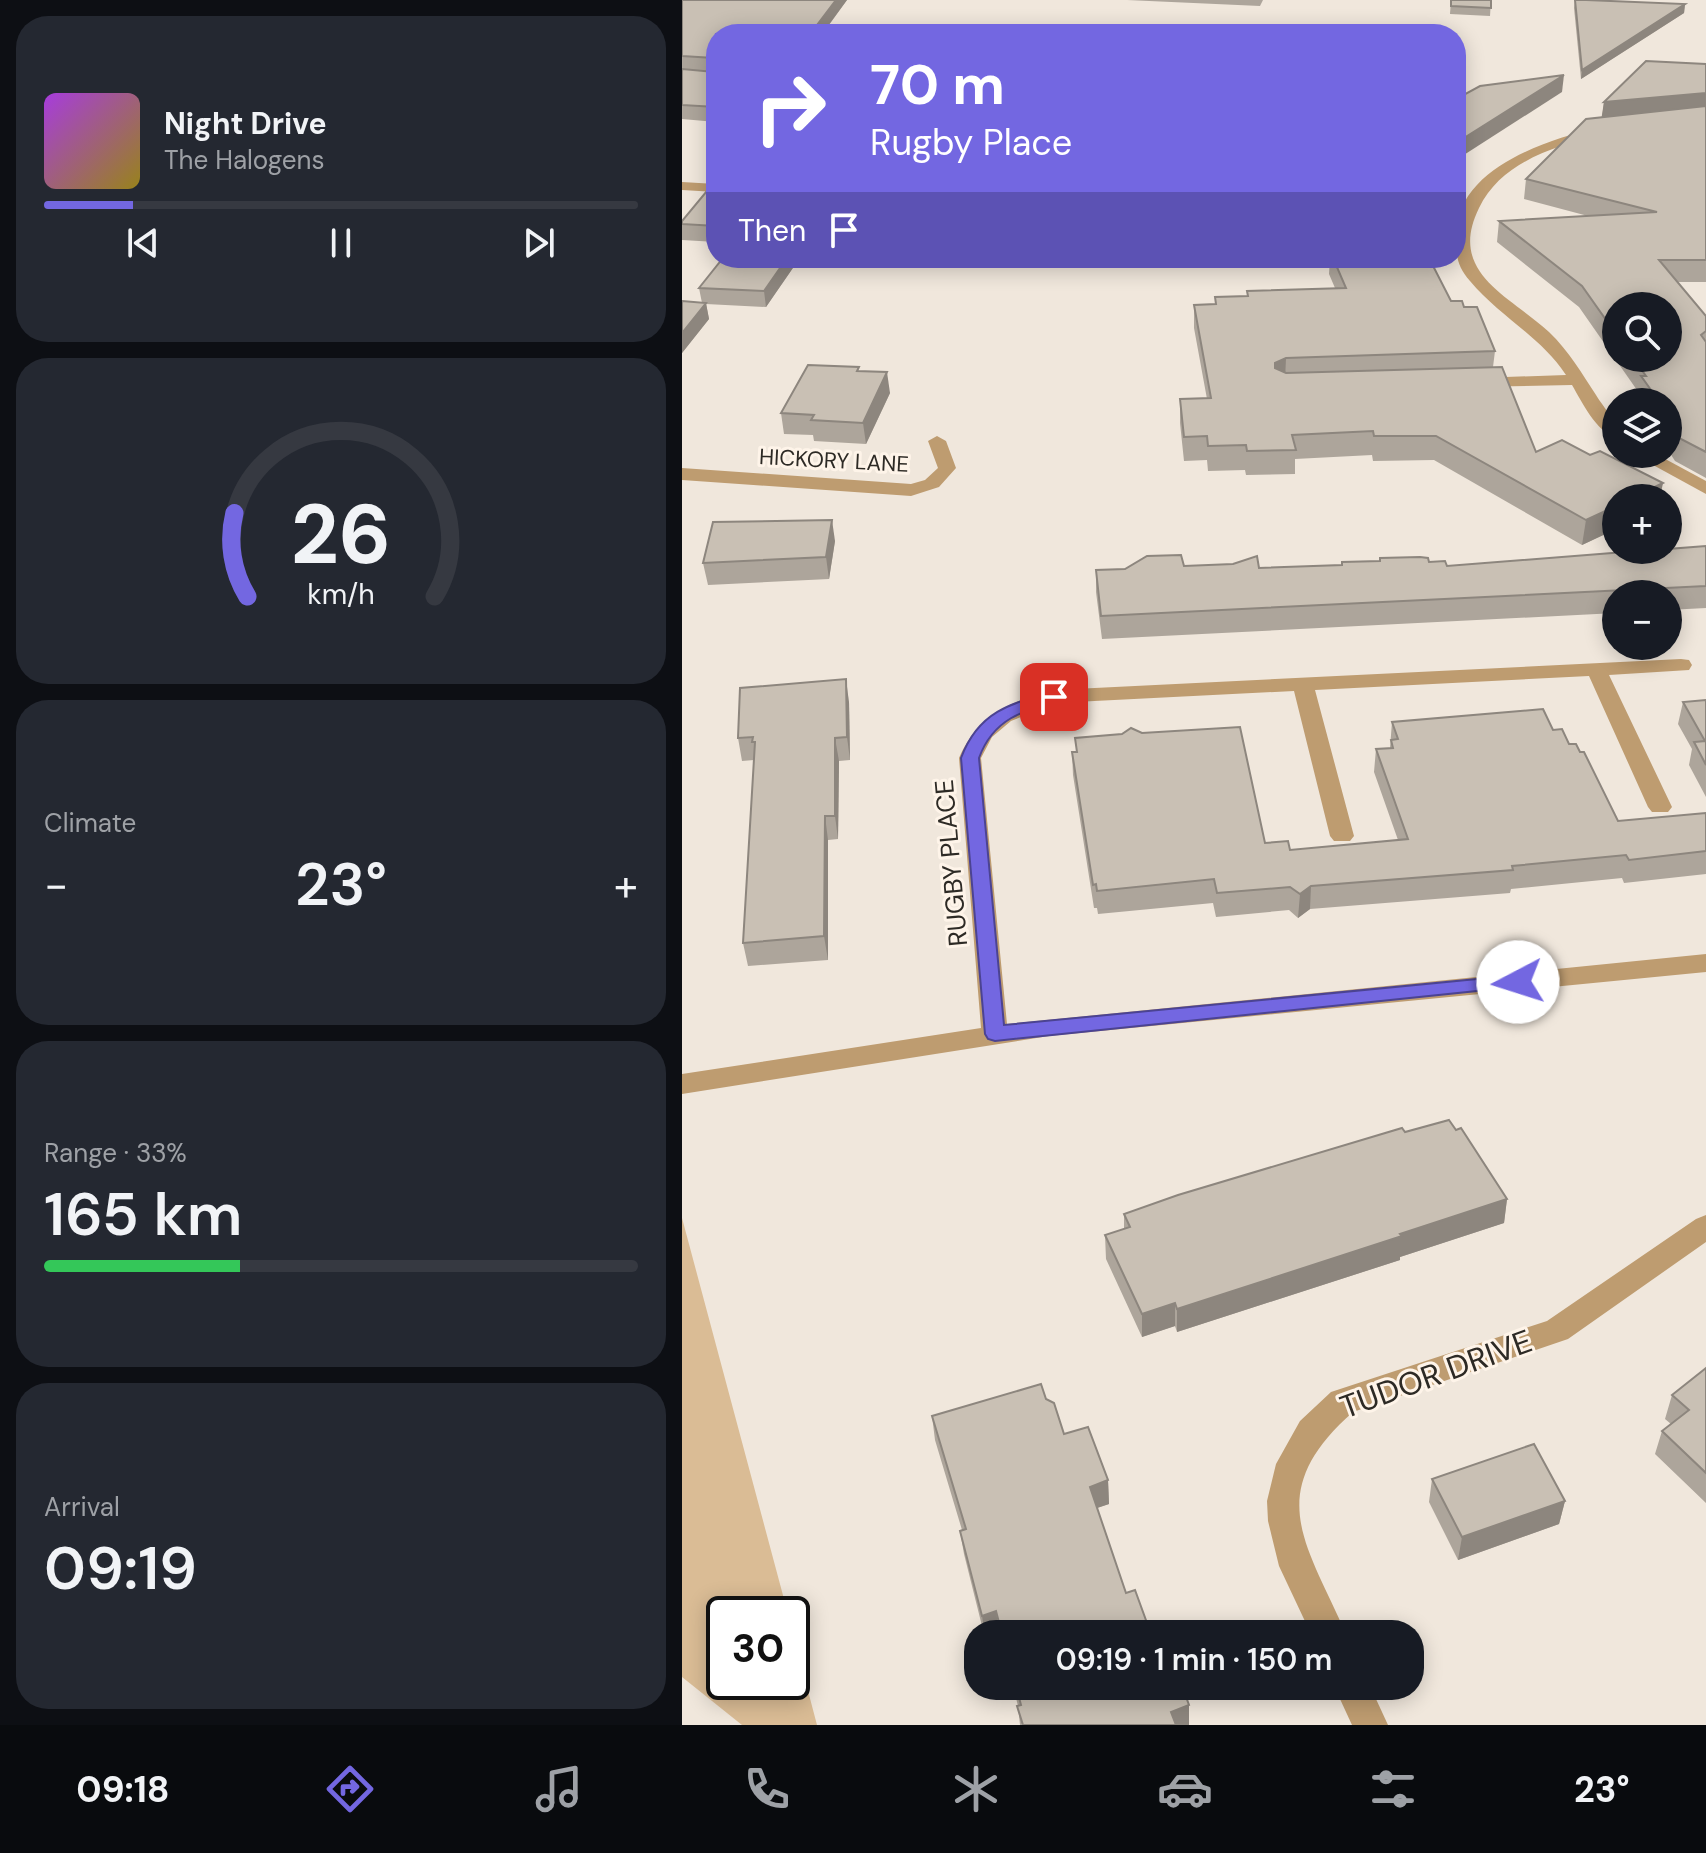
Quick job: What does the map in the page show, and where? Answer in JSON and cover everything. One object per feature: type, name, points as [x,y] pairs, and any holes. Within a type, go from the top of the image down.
[{"type":"street","points":[[1466,219],[1486,185],[1502,168],[1553,143],[1618,128]]},
{"type":"street","points":[[682,186],[706,187]]},
{"type":"street","points":[[1466,265],[1479,281],[1553,345],[1602,412]]},
{"type":"street","points":[[1455,384],[1579,380]]},
{"type":"street","name":"HICKORY LANE","points":[[682,474],[911,490],[926,487],[942,478],[947,468],[937,441]]},
{"type":"street","points":[[1668,468],[1706,488]]},
{"type":"street","name":"RUGBY PLACE","points":[[995,1034],[970,758],[977,738],[998,718],[1024,705],[1054,697],[1681,665]]},
{"type":"street","points":[[1596,669],[1660,807]]},
{"type":"street","points":[[1303,684],[1342,836]]},
{"type":"street","points":[[682,1084],[995,1034],[1706,963]]},
{"type":"street","name":"TUDOR DRIVE","points":[[1323,1620],[1288,1545],[1282,1501],[1295,1451],[1322,1418],[1342,1402],[1557,1330],[1706,1227]]},
{"type":"street","points":[[1358,1700],[1370,1725]]},
{"type":"shaded area","points":[[682,1218],[783,1596],[706,1596],[706,1696],[682,1677]]},
{"type":"shaded area","points":[[810,1698],[817,1725],[742,1725],[711,1700]]},
{"type":"building","points":[[682,0],[836,0],[818,24],[706,24],[706,58],[682,56]]},
{"type":"building","points":[[1451,0],[1491,0],[1491,8],[1451,6]]},
{"type":"building","points":[[1575,0],[1586,0],[1685,4],[1582,70]]},
{"type":"building","points":[[1646,61],[1706,64],[1706,93],[1604,102]]},
{"type":"building","points":[[682,69],[706,71],[706,106],[682,105]]},
{"type":"building","points":[[1564,75],[1466,137],[1466,94],[1480,86]]},
{"type":"building","points":[[1706,106],[1706,260],[1659,260],[1706,316],[1706,331],[1701,335],[1706,342],[1706,452],[1682,440],[1682,388],[1650,388],[1641,376],[1646,376],[1643,372],[1682,372],[1682,292],[1602,292],[1602,314],[1582,286],[1499,221],[1657,212],[1526,179],[1586,119]]},
{"type":"building","points":[[706,192],[706,225],[682,224]]},
{"type":"building","points":[[715,268],[780,268],[764,291],[699,288]]},
{"type":"building","points":[[1337,268],[1434,268],[1451,301],[1462,301],[1464,307],[1477,307],[1495,351],[1286,358],[1275,363],[1275,368],[1286,373],[1502,367],[1536,452],[1562,440],[1590,455],[1602,452],[1602,468],[1633,468],[1663,483],[1602,484],[1602,513],[1586,520],[1436,436],[1374,436],[1373,431],[1292,435],[1296,450],[1247,451],[1246,445],[1208,446],[1207,436],[1184,437],[1180,399],[1211,398],[1194,305],[1216,304],[1215,297],[1248,296],[1247,291],[1346,288]]},
{"type":"building","points":[[682,301],[706,303],[682,333]]},
{"type":"building","points":[[808,365],[859,367],[857,371],[887,372],[863,423],[811,420],[814,415],[781,413]]},
{"type":"building","points":[[832,520],[826,557],[703,563],[713,522]]},
{"type":"building","points":[[1706,546],[1706,586],[1682,587],[1682,580],[1602,580],[1602,591],[1101,616],[1096,570],[1125,569],[1147,556],[1181,555],[1184,566],[1233,564],[1257,556],[1259,568],[1342,565],[1342,562],[1380,561],[1380,558],[1420,557],[1428,558],[1429,562],[1445,561],[1447,566],[1602,554],[1602,564],[1682,564],[1682,548]]},
{"type":"building","points":[[846,679],[847,737],[835,738],[835,816],[825,816],[824,936],[743,943],[755,742],[752,742],[753,737],[738,738],[740,688]]},
{"type":"building","points":[[1706,700],[1706,765],[1694,742],[1705,741],[1683,702]]},
{"type":"building","points":[[1543,709],[1553,730],[1562,729],[1569,744],[1576,744],[1580,752],[1584,752],[1618,821],[1706,813],[1706,851],[1629,860],[1626,855],[1512,866],[1513,870],[1311,886],[1300,894],[1290,887],[1217,893],[1214,879],[1097,891],[1096,884],[1093,885],[1072,752],[1077,752],[1075,738],[1122,734],[1131,728],[1142,733],[1240,727],[1265,843],[1288,841],[1290,850],[1408,839],[1376,749],[1393,748],[1391,740],[1398,739],[1392,722]]},
{"type":"building","points":[[1449,1120],[1456,1130],[1461,1128],[1507,1199],[1177,1309],[1175,1303],[1142,1314],[1105,1235],[1130,1227],[1124,1214],[1402,1128],[1405,1132]]},
{"type":"building","points":[[1706,1368],[1706,1473],[1662,1431],[1689,1410],[1672,1395]]},
{"type":"building","points":[[1041,1384],[1046,1399],[1054,1403],[1064,1434],[1088,1427],[1108,1480],[1090,1487],[1126,1593],[1135,1590],[1146,1620],[998,1620],[996,1611],[982,1616],[960,1531],[966,1529],[932,1416]]},
{"type":"building","points":[[1534,1444],[1565,1501],[1462,1537],[1432,1479]]},
{"type":"building","points":[[1020,1700],[1187,1700],[1189,1705],[1171,1712],[1176,1725],[1023,1725],[1017,1706],[1021,1705]]},
{"type":"route","points":[[1054,697],[1024,705],[998,718],[977,738],[970,758],[995,1034],[1518,982]]}]
